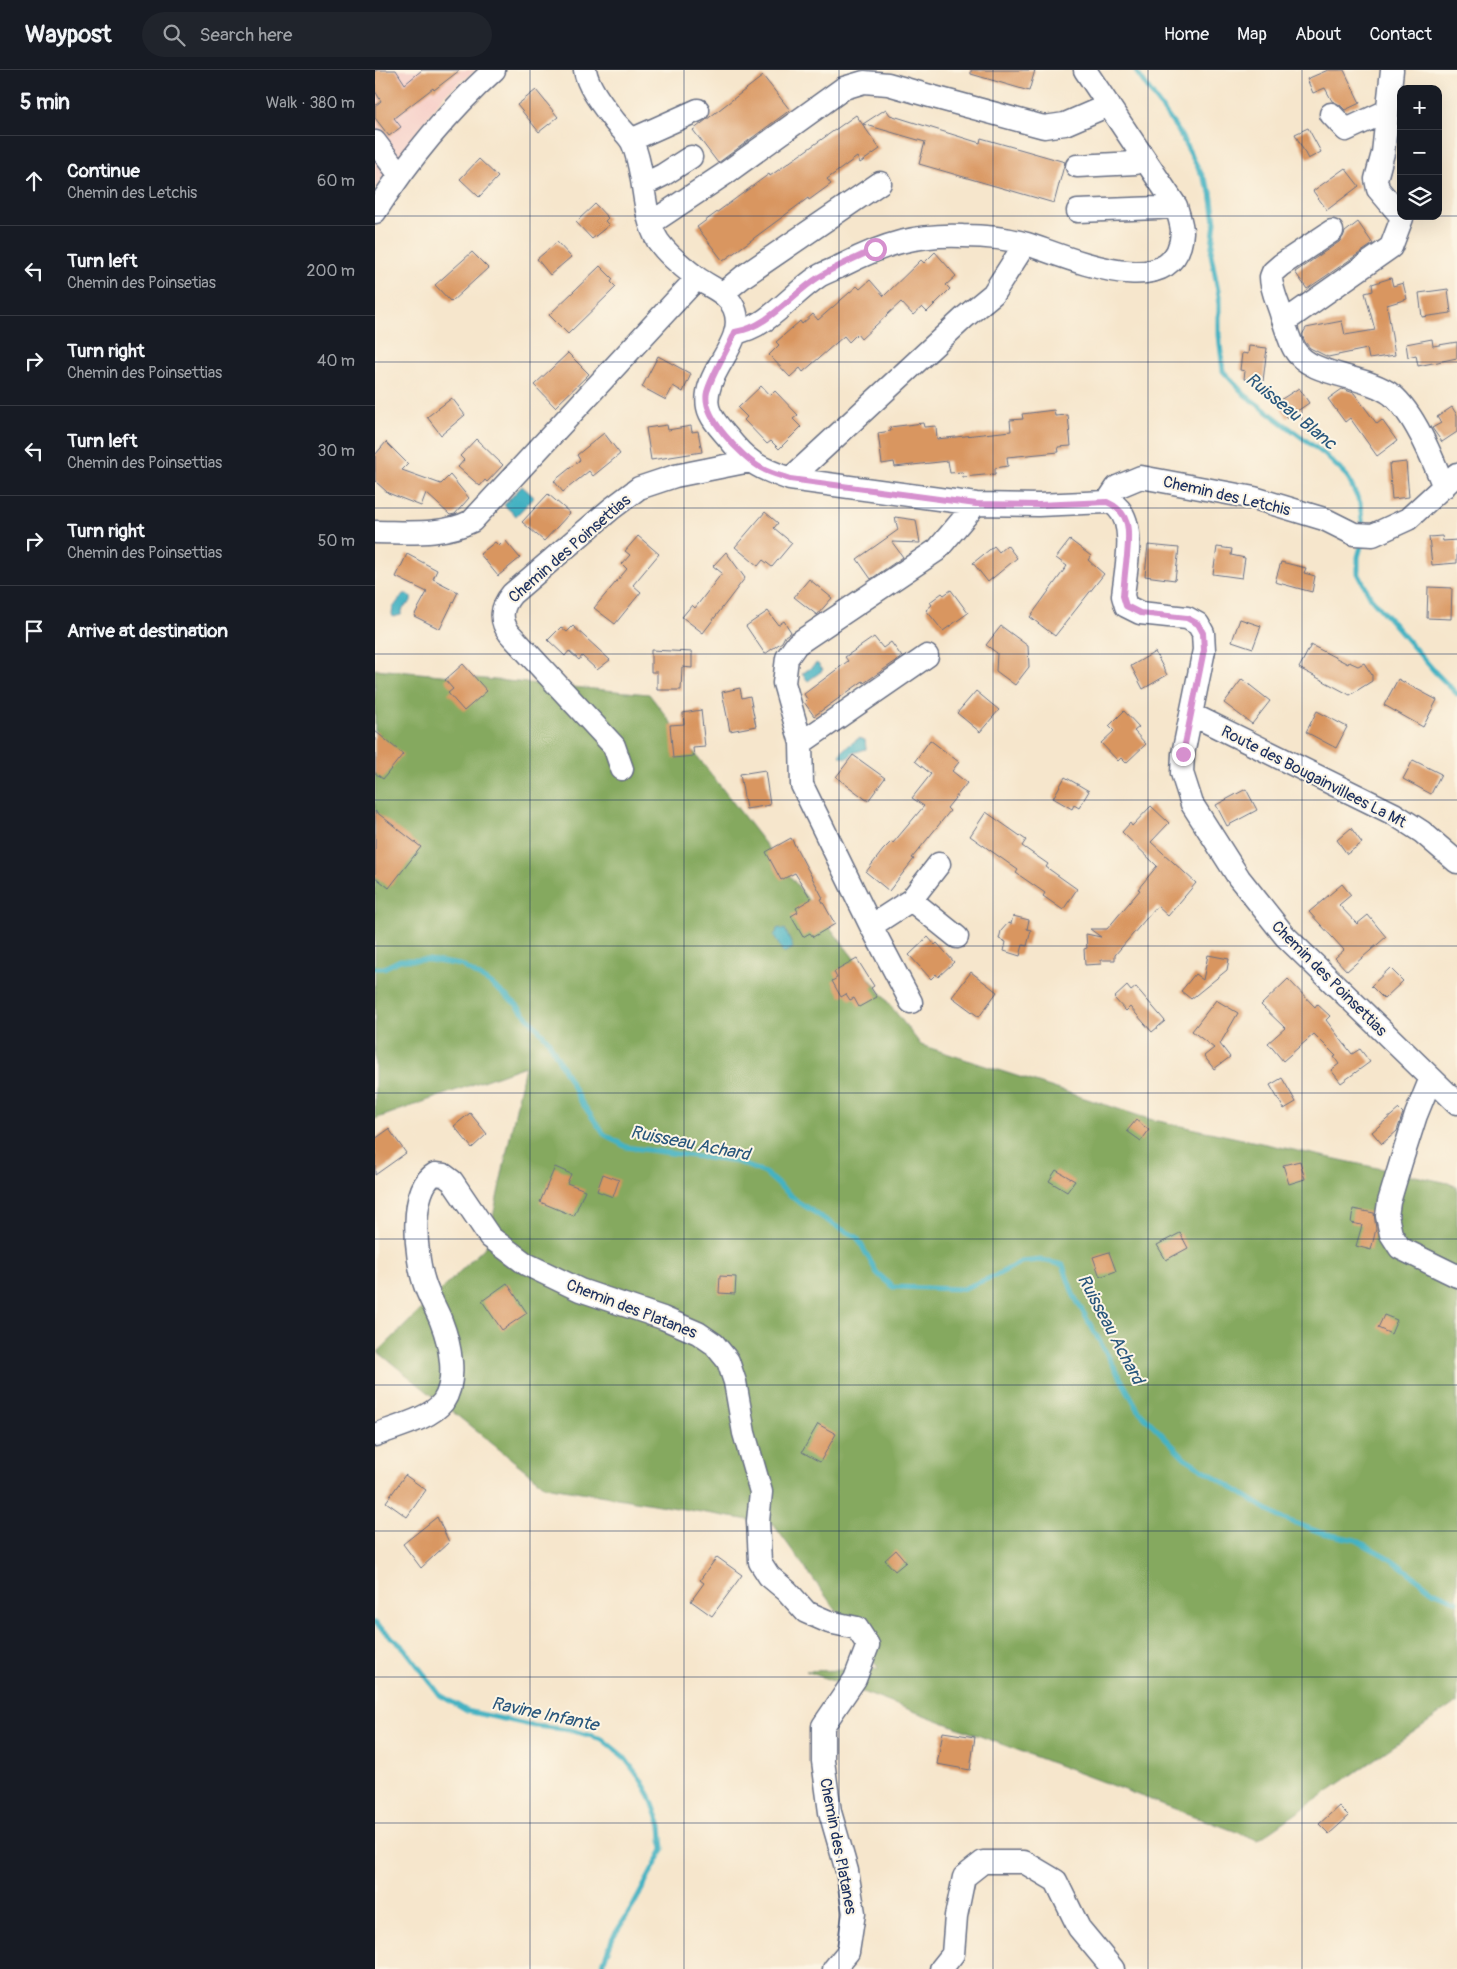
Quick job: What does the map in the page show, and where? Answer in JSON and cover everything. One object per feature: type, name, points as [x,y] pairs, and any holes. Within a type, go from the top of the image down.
[{"type":"street","points":[[375,212],[400,174],[443,120],[495,70]]},
{"type":"street","points":[[585,70],[591,86],[600,101],[631,140],[639,160],[651,223],[658,241],[697,278],[723,293],[733,306],[737,319],[735,332],[707,394],[708,408],[726,435],[750,461],[763,470],[790,479],[976,504],[1038,505],[1107,502]]},
{"type":"street","points":[[735,332],[749,330],[767,319],[819,277],[875,249],[915,238],[963,236],[1025,244],[1115,272],[1144,272],[1160,268],[1171,260],[1179,247],[1182,230],[1176,206],[1085,70]]},
{"type":"street","points":[[1393,70],[1383,153],[1377,179],[1378,189],[1397,212]]},
{"type":"street","points":[[651,223],[750,156],[844,88],[864,82],[889,84],[1044,126],[1065,124],[1109,105]]},
{"type":"street","points":[[631,140],[698,110]]},
{"type":"street","points":[[1331,114],[1346,130],[1387,112]]},
{"type":"street","points":[[375,142],[400,174]]},
{"type":"street","points":[[643,185],[691,157]]},
{"type":"street","points":[[1077,166],[1136,163],[1144,158]]},
{"type":"street","points":[[723,293],[744,276],[879,183]]},
{"type":"street","points":[[1078,211],[1176,206]]},
{"type":"street","points":[[1284,322],[1391,247],[1400,220]]},
{"type":"street","name":"Chemin des Letchis","points":[[1107,502],[1117,487],[1141,477],[1254,498],[1324,519],[1363,535],[1408,519],[1450,480],[1427,447],[1410,417],[1393,396],[1378,386],[1312,366],[1299,356],[1294,349],[1271,281],[1273,272],[1332,231]]},
{"type":"street","points":[[790,479],[965,317],[993,294],[1025,244]]},
{"type":"street","points":[[375,532],[441,531],[457,529],[472,522],[697,278]]},
{"type":"street","name":"Chemin des Poinsettias","points":[[622,769],[615,746],[510,634],[503,622],[503,607],[512,594],[611,509],[639,488],[675,476],[750,461]]},
{"type":"street","name":"Chemin des Poinsettias","points":[[1107,502],[1117,506],[1123,515],[1129,534],[1123,596],[1126,606],[1140,613],[1187,618],[1198,624],[1203,633],[1204,650],[1183,754],[1182,773],[1192,804],[1239,878],[1285,936],[1457,1103]]},
{"type":"street","points":[[911,1002],[871,926],[802,785],[801,743],[784,683],[787,658],[797,644],[937,550],[976,504]]},
{"type":"street","points":[[801,743],[927,656]]},
{"type":"street","name":"Route des Bougainvillees La Mt","points":[[1191,714],[1394,814],[1422,832],[1457,862]]},
{"type":"street","points":[[871,926],[911,900],[939,864]]},
{"type":"street","points":[[911,900],[957,937]]},
{"type":"street","points":[[1431,1078],[1404,1152],[1389,1202],[1387,1216],[1391,1234],[1400,1248],[1457,1276]]},
{"type":"street","name":"Chemin des Platanes","points":[[375,1435],[432,1412],[442,1402],[449,1390],[452,1376],[451,1362],[442,1322],[424,1282],[415,1234],[419,1200],[427,1181],[435,1174],[444,1175],[452,1181],[490,1237],[526,1264],[581,1290],[663,1318],[699,1333],[719,1350],[728,1361],[735,1382],[744,1433],[761,1492],[758,1521],[760,1562],[769,1576],[787,1591],[806,1612],[829,1622],[857,1628],[868,1644],[855,1679],[823,1726],[823,1761],[830,1812],[847,1871],[854,1913],[848,1952],[834,1969]]},
{"type":"street","points":[[941,1969],[953,1954],[956,1916],[964,1878],[983,1862],[1024,1862],[1056,1881],[1079,1928],[1113,1969]]},
{"type":"shaded area","points":[[375,70],[476,70],[444,95],[375,189]]},
{"type":"green space","points":[[375,669],[649,694],[921,1045],[1149,1119],[1448,1183],[1457,1187],[1457,1704],[1454,1704],[1258,1840],[806,1671],[879,1669],[773,1524],[545,1486],[378,1352],[487,1245],[525,1066],[375,1119]]},
{"type":"water","points":[[522,486],[534,497],[516,516],[504,505]]},
{"type":"water","points":[[403,594],[411,597],[411,601],[403,608],[401,615],[393,617],[393,608]]},
{"type":"water","points":[[817,663],[823,670],[808,681],[802,674]]},
{"type":"water","points":[[859,738],[865,740],[866,749],[853,753],[848,758],[841,757],[840,754],[844,749]]},
{"type":"water","points":[[777,929],[785,929],[793,948],[783,953],[774,935]]},
{"type":"building","points":[[375,70],[396,70],[405,84],[422,70],[460,70],[394,118],[401,127],[389,136],[375,118],[375,106],[381,101],[375,91]]},
{"type":"building","points":[[971,70],[1035,70],[1029,91],[971,74]]},
{"type":"building","points":[[1328,70],[1344,70],[1360,103],[1345,110],[1332,101],[1325,88],[1313,93],[1307,79]]},
{"type":"building","points":[[763,76],[790,110],[718,163],[693,130]]},
{"type":"building","points":[[536,90],[558,117],[539,132],[517,105]]},
{"type":"building","points":[[886,109],[890,115],[980,143],[981,138],[1065,162],[1054,203],[919,164],[925,142],[863,124]]},
{"type":"building","points":[[856,115],[880,149],[860,163],[857,157],[827,179],[831,184],[809,200],[808,198],[723,261],[697,227],[769,174],[770,176]]},
{"type":"building","points":[[1308,128],[1321,152],[1308,159],[1295,134]]},
{"type":"building","points":[[479,159],[498,177],[479,197],[460,179]]},
{"type":"building","points":[[1345,168],[1359,186],[1327,210],[1313,191]]},
{"type":"building","points":[[595,204],[608,218],[605,221],[609,225],[592,239],[576,222]]},
{"type":"building","points":[[1358,222],[1373,244],[1307,289],[1295,272],[1339,242],[1345,232]]},
{"type":"building","points":[[557,242],[571,257],[550,275],[537,259]]},
{"type":"building","points":[[472,252],[488,268],[451,302],[435,285]]},
{"type":"building","points":[[935,252],[956,276],[946,285],[950,289],[927,312],[922,307],[913,315],[901,302],[861,339],[857,334],[849,342],[844,336],[803,372],[800,368],[790,377],[769,355],[779,345],[776,342],[800,321],[802,324],[813,314],[818,320],[857,286],[860,289],[870,280],[884,296],[921,260],[924,263]]},
{"type":"building","points":[[600,266],[613,279],[611,282],[616,287],[568,334],[549,315]]},
{"type":"building","points":[[1391,278],[1393,286],[1403,283],[1407,299],[1387,305],[1395,355],[1369,359],[1367,349],[1328,357],[1310,348],[1305,342],[1302,335],[1306,328],[1342,321],[1345,335],[1375,330],[1365,293],[1373,291],[1372,284]]},
{"type":"building","points":[[1448,289],[1451,313],[1422,317],[1419,293]]},
{"type":"building","points":[[1432,339],[1433,346],[1457,342],[1457,358],[1418,366],[1416,355],[1408,357],[1406,344]]},
{"type":"building","points":[[1249,346],[1267,348],[1263,381],[1244,379],[1245,371],[1240,370],[1242,353],[1248,354]]},
{"type":"building","points":[[568,353],[589,374],[555,407],[534,385]]},
{"type":"building","points":[[658,356],[691,374],[683,392],[673,386],[666,400],[642,387]]},
{"type":"building","points":[[761,386],[770,396],[775,391],[798,415],[793,419],[801,427],[779,449],[771,441],[767,444],[744,420],[747,417],[738,408]]},
{"type":"building","points":[[1299,388],[1309,403],[1287,418],[1277,402]]},
{"type":"building","points":[[1342,389],[1354,393],[1377,424],[1382,420],[1397,441],[1377,456],[1350,418],[1345,422],[1328,399]]},
{"type":"building","points":[[452,398],[465,415],[441,435],[427,417]]},
{"type":"building","points":[[1452,407],[1457,415],[1457,432],[1442,442],[1432,428],[1441,423],[1437,417]]},
{"type":"building","points":[[1054,410],[1055,416],[1068,415],[1071,446],[1058,447],[1059,452],[1007,457],[1008,466],[995,468],[995,474],[963,477],[962,472],[950,473],[948,461],[895,467],[894,462],[882,464],[878,433],[891,431],[890,427],[923,423],[924,427],[936,426],[937,439],[1011,431],[1010,420],[1023,419],[1022,414]]},
{"type":"building","points":[[667,425],[668,430],[691,426],[692,432],[698,431],[702,452],[651,460],[646,428]]},
{"type":"building","points":[[604,433],[620,454],[593,476],[589,471],[563,492],[554,481],[580,460],[577,455]]},
{"type":"building","points":[[476,439],[503,465],[487,482],[485,480],[480,486],[458,467],[464,460],[460,456]]},
{"type":"building","points":[[386,442],[408,464],[402,470],[441,484],[450,475],[469,498],[455,514],[450,515],[426,493],[421,506],[388,493],[375,481],[375,455]]},
{"type":"building","points":[[1406,462],[1409,497],[1392,499],[1389,464]]},
{"type":"building","points":[[548,494],[570,513],[544,541],[522,522]]},
{"type":"building","points":[[765,512],[778,523],[774,528],[792,543],[772,567],[763,560],[758,566],[735,547]]},
{"type":"building","points":[[895,517],[916,520],[920,543],[892,542],[903,557],[871,579],[857,559],[898,530]]},
{"type":"building","points":[[638,536],[659,554],[633,585],[641,592],[615,624],[594,608],[627,569],[622,564],[630,555],[625,551]]},
{"type":"building","points":[[1442,536],[1443,541],[1457,540],[1457,563],[1432,565],[1429,537]]},
{"type":"building","points":[[505,540],[520,558],[498,576],[480,554],[495,542],[499,546]]},
{"type":"building","points":[[1070,540],[1091,556],[1088,560],[1104,574],[1055,636],[1030,617],[1067,566],[1056,558]]},
{"type":"building","points":[[1007,545],[1017,558],[988,582],[973,563],[994,546],[999,552]]},
{"type":"building","points":[[1148,545],[1179,548],[1175,580],[1145,576]]},
{"type":"building","points":[[1217,547],[1232,549],[1231,555],[1245,558],[1242,578],[1213,574]]},
{"type":"building","points":[[726,552],[745,578],[703,633],[682,617],[692,605],[695,608],[722,573],[713,566]]},
{"type":"building","points":[[407,554],[437,570],[433,579],[458,592],[440,629],[414,616],[427,592],[396,577]]},
{"type":"building","points":[[1281,562],[1306,568],[1304,573],[1315,576],[1312,592],[1275,582]]},
{"type":"building","points":[[809,579],[832,598],[817,615],[794,597]]},
{"type":"building","points":[[1428,587],[1452,588],[1451,619],[1427,618]]},
{"type":"building","points":[[951,590],[968,613],[943,631],[926,610],[932,605],[930,602],[942,593],[944,595]]},
{"type":"building","points":[[768,611],[778,625],[784,621],[791,632],[785,636],[782,642],[765,654],[746,626]]},
{"type":"building","points":[[1240,619],[1261,626],[1253,648],[1232,641]]},
{"type":"building","points":[[573,626],[610,660],[597,670],[582,656],[579,660],[569,651],[565,656],[548,640],[561,627],[567,632]]},
{"type":"building","points":[[1001,626],[1028,646],[1029,667],[1015,685],[996,671],[997,653],[986,645]]},
{"type":"building","points":[[874,637],[883,648],[891,642],[902,657],[864,683],[863,681],[814,716],[804,702],[807,699],[804,694],[848,661],[845,657]]},
{"type":"building","points":[[1311,645],[1348,664],[1349,662],[1358,666],[1364,663],[1372,675],[1372,681],[1350,695],[1299,668]]},
{"type":"building","points":[[651,650],[692,652],[692,668],[682,667],[681,690],[657,690],[657,672],[651,672]]},
{"type":"building","points":[[1155,652],[1167,675],[1143,689],[1131,666]]},
{"type":"building","points":[[463,664],[487,691],[464,711],[448,693],[453,689],[445,680]]},
{"type":"building","points":[[1242,679],[1270,701],[1252,724],[1224,703]]},
{"type":"building","points":[[1398,679],[1437,700],[1423,727],[1384,705]]},
{"type":"building","points":[[740,688],[742,698],[750,696],[756,726],[730,731],[722,692]]},
{"type":"building","points":[[976,691],[999,710],[980,732],[957,713]]},
{"type":"building","points":[[701,710],[705,747],[693,748],[694,756],[673,758],[670,725],[684,724],[683,713]]},
{"type":"building","points":[[1124,711],[1139,727],[1134,731],[1146,744],[1126,763],[1121,758],[1118,761],[1101,743],[1114,731],[1109,726]]},
{"type":"building","points":[[1317,711],[1347,727],[1336,748],[1306,732]]},
{"type":"building","points":[[375,731],[403,754],[383,779],[375,773]]},
{"type":"building","points":[[930,740],[959,762],[952,771],[967,783],[947,808],[950,811],[912,858],[914,859],[889,891],[866,872],[883,850],[891,842],[893,843],[924,806],[912,798],[931,774],[915,761]]},
{"type":"building","points":[[853,755],[885,778],[868,801],[836,777]]},
{"type":"building","points":[[1413,760],[1441,774],[1431,794],[1403,779]]},
{"type":"building","points":[[765,770],[770,805],[746,809],[740,774]]},
{"type":"building","points":[[1065,777],[1089,791],[1079,808],[1074,805],[1072,809],[1053,798]]},
{"type":"building","points":[[1246,789],[1257,810],[1227,826],[1216,805]]},
{"type":"building","points":[[1151,806],[1169,823],[1151,842],[1196,883],[1168,916],[1157,906],[1115,955],[1115,960],[1101,960],[1101,964],[1085,965],[1084,949],[1087,948],[1086,934],[1101,937],[1090,929],[1107,929],[1140,890],[1138,889],[1157,866],[1122,832],[1130,823],[1132,826]]},
{"type":"building","points":[[375,811],[421,847],[389,888],[375,877]]},
{"type":"building","points":[[986,812],[1026,840],[1022,846],[1048,864],[1046,867],[1077,889],[1063,910],[1043,896],[1045,893],[1016,873],[1018,870],[970,836]]},
{"type":"building","points":[[1351,828],[1362,843],[1347,854],[1337,840]]},
{"type":"building","points":[[791,838],[835,924],[813,937],[810,933],[803,937],[791,916],[798,912],[796,908],[811,899],[795,873],[781,880],[766,852]]},
{"type":"building","points":[[1342,884],[1351,895],[1339,905],[1357,924],[1368,915],[1386,937],[1347,971],[1335,958],[1344,950],[1309,912]]},
{"type":"building","points":[[1013,916],[1029,920],[1027,929],[1031,930],[1027,946],[1023,945],[1020,956],[1004,951],[1006,942],[999,939],[1001,931],[1008,923],[1011,924]]},
{"type":"building","points":[[928,937],[935,945],[937,943],[954,962],[938,977],[936,974],[931,979],[909,955]]},
{"type":"building","points":[[1208,955],[1229,959],[1227,970],[1191,999],[1181,991],[1195,974],[1203,980]]},
{"type":"building","points":[[857,959],[874,986],[871,988],[877,997],[859,1007],[854,998],[850,1000],[846,994],[841,997],[832,981],[837,978],[834,972]]},
{"type":"building","points":[[1390,968],[1403,981],[1384,999],[1371,986]]},
{"type":"building","points":[[971,972],[997,992],[979,1017],[952,997]]},
{"type":"building","points":[[1288,979],[1315,1007],[1317,1004],[1330,1016],[1326,1020],[1352,1054],[1360,1049],[1370,1062],[1341,1083],[1331,1070],[1339,1064],[1334,1057],[1336,1056],[1314,1034],[1283,1061],[1268,1043],[1285,1028],[1261,1005]]},
{"type":"building","points":[[1127,986],[1131,991],[1136,987],[1165,1021],[1152,1032],[1130,1007],[1126,1011],[1114,998]]},
{"type":"building","points":[[1216,1000],[1238,1013],[1220,1044],[1230,1057],[1214,1069],[1204,1056],[1214,1048],[1192,1031]]},
{"type":"building","points":[[1282,1078],[1296,1102],[1284,1109],[1270,1085]]},
{"type":"building","points":[[1399,1109],[1403,1113],[1397,1131],[1382,1144],[1372,1132]]},
{"type":"building","points":[[470,1113],[487,1134],[472,1148],[454,1126]]},
{"type":"building","points":[[1136,1120],[1149,1130],[1141,1141],[1127,1131]]},
{"type":"building","points":[[389,1129],[406,1153],[375,1175],[375,1139]]},
{"type":"building","points":[[1300,1161],[1305,1179],[1289,1184],[1283,1165]]},
{"type":"building","points":[[555,1167],[571,1174],[567,1183],[585,1190],[574,1216],[540,1202]]},
{"type":"building","points":[[1056,1170],[1075,1181],[1067,1192],[1049,1181]]},
{"type":"building","points":[[603,1174],[619,1180],[613,1197],[597,1191]]},
{"type":"building","points":[[1353,1209],[1374,1213],[1376,1229],[1371,1250],[1356,1246],[1362,1225],[1351,1223]]},
{"type":"building","points":[[1180,1233],[1188,1248],[1166,1260],[1157,1245]]},
{"type":"building","points":[[1109,1252],[1116,1271],[1100,1277],[1093,1257]]},
{"type":"building","points":[[720,1276],[736,1277],[735,1294],[719,1293]]},
{"type":"building","points":[[507,1283],[527,1313],[502,1330],[482,1301]]},
{"type":"building","points":[[1384,1315],[1397,1320],[1391,1334],[1378,1328]]},
{"type":"building","points":[[818,1424],[836,1434],[820,1462],[802,1452]]},
{"type":"building","points":[[405,1475],[426,1490],[407,1517],[386,1502]]},
{"type":"building","points":[[437,1517],[449,1542],[421,1568],[403,1544]]},
{"type":"building","points":[[896,1550],[906,1562],[895,1571],[885,1560]]},
{"type":"building","points":[[717,1557],[742,1575],[712,1616],[691,1601],[704,1583],[700,1580]]},
{"type":"building","points":[[943,1732],[975,1737],[970,1770],[937,1764]]},
{"type":"building","points":[[1339,1806],[1349,1816],[1329,1834],[1319,1824]]},
{"type":"waterway","name":"Ruisseau Blanc","points":[[1135,70],[1179,132],[1211,192],[1215,222],[1211,254],[1219,296],[1219,335],[1223,371],[1245,395],[1324,454],[1347,476],[1360,503],[1363,528]]},
{"type":"waterway","name":"Ruisseau Blanc","points":[[1363,539],[1358,557],[1358,573],[1371,598],[1436,673],[1457,694]]},
{"type":"waterway","name":"Ruisseau Achard","points":[[375,968],[384,968],[400,960],[429,960],[461,965],[490,983],[516,1004],[548,1040],[580,1100],[604,1134],[626,1147],[737,1162],[765,1173],[797,1201],[837,1227],[857,1237],[877,1273],[893,1287],[962,1289],[995,1276],[1021,1262],[1042,1260],[1063,1265],[1073,1294],[1139,1411],[1185,1458],[1279,1517],[1322,1533],[1356,1540],[1394,1561],[1433,1591],[1457,1601]]},
{"type":"waterway","name":"Ravine Infante","points":[[375,1623],[404,1648],[440,1695],[467,1711],[535,1726],[571,1730],[602,1739],[624,1757],[641,1780],[650,1796],[661,1826],[663,1850],[633,1906],[613,1937],[602,1969]]},
{"type":"route","points":[[875,249],[819,277],[767,319],[749,330],[735,332],[707,394],[708,408],[715,421],[750,461],[763,470],[790,479],[976,504],[1038,505],[1107,502],[1117,506],[1123,515],[1129,534],[1123,596],[1126,606],[1140,613],[1187,618],[1198,624],[1203,633],[1204,650],[1183,754]]}]
